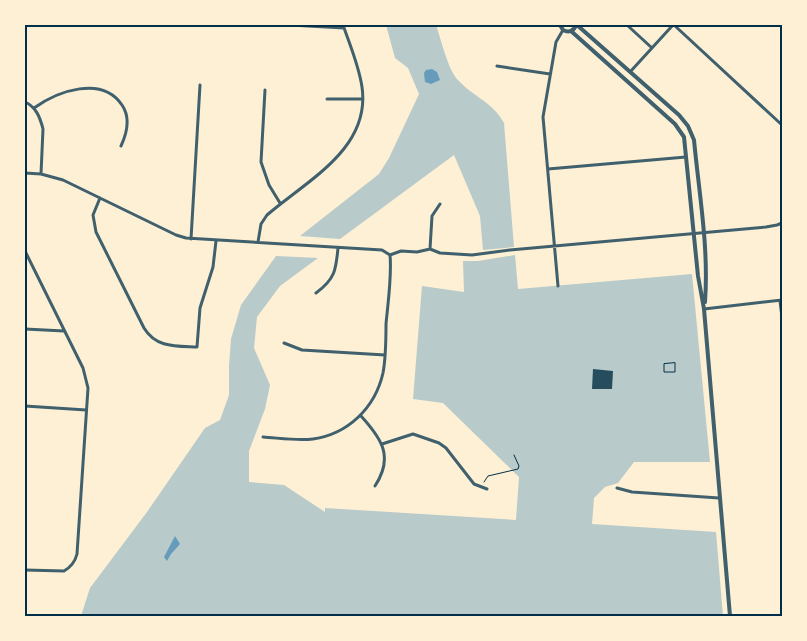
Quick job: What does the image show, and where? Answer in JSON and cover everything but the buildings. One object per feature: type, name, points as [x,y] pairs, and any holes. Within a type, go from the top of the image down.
[{"type":"street","points":[[258,242],[263,220],[280,203],[338,157],[344,150],[357,128],[363,99],[361,80],[343,27],[290,25]]},
{"type":"street","points":[[560,25],[563,30]]},
{"type":"street","points":[[571,31],[576,25],[685,121],[691,131],[694,140],[703,233],[706,280],[704,309]]},
{"type":"street","points":[[627,25],[652,48]]},
{"type":"street","points":[[630,72],[674,25],[782,125]]},
{"type":"street","points":[[563,30],[571,31],[679,128],[684,137],[698,276],[704,309],[730,616]]},
{"type":"street","points":[[558,286],[543,117],[556,42],[563,30]]},
{"type":"street","points":[[497,66],[550,74]]},
{"type":"street","points":[[191,239],[200,85]]},
{"type":"street","points":[[34,108],[48,98],[71,91],[95,89],[110,93],[121,103],[126,115],[127,132],[121,146]]},
{"type":"street","points":[[265,90],[261,162],[271,190],[280,203]]},
{"type":"street","points":[[327,99],[363,99]]},
{"type":"street","points":[[25,102],[34,108],[43,129],[41,174]]},
{"type":"street","points":[[548,169],[687,157]]},
{"type":"street","points":[[25,173],[41,174],[63,180],[176,235],[191,239],[382,250],[390,255]]},
{"type":"street","points":[[100,198],[93,215],[96,232],[147,334],[163,344],[197,347],[200,308],[214,267],[216,241]]},
{"type":"street","points":[[430,249],[432,216],[440,204]]},
{"type":"street","points":[[390,255],[401,251],[420,252],[430,249],[440,253],[472,255],[773,226],[782,222]]},
{"type":"street","points":[[316,293],[334,275],[338,248]]},
{"type":"street","points":[[25,251],[86,375],[88,388],[77,554],[75,560],[64,571],[25,570]]},
{"type":"street","points":[[263,437],[303,439],[322,437],[339,431],[361,416],[378,390],[383,373],[390,255]]},
{"type":"street","points":[[704,309],[781,301],[782,318]]},
{"type":"street","points":[[25,329],[65,331]]},
{"type":"street","points":[[284,342],[302,350],[385,355]]},
{"type":"street","points":[[25,406],[86,410]]},
{"type":"street","points":[[361,416],[376,433],[382,444],[385,465],[382,476],[375,486]]},
{"type":"street","points":[[382,444],[413,434],[439,443],[446,448],[474,484],[487,489]]},
{"type":"street","points":[[617,488],[632,492],[719,498]]},
{"type":"path","points":[[675,363],[676,372],[664,372],[664,364],[675,363]]},
{"type":"path","points":[[481,486],[488,476],[518,469],[519,466],[514,455]]},
{"type":"shaded area","points":[[386,25],[436,25],[454,75],[464,86],[494,109],[504,123],[514,247],[483,250],[480,216],[454,155],[340,239],[300,236],[379,174],[389,158],[419,94],[408,68],[395,58]]},
{"type":"shaded area","points":[[515,255],[518,289],[692,274],[710,462],[634,462],[618,483],[605,487],[594,498],[592,524],[716,532],[723,616],[81,616],[90,588],[147,512],[205,428],[220,420],[229,395],[231,339],[241,305],[276,256],[318,258],[280,286],[257,317],[254,348],[270,385],[265,409],[249,451],[249,482],[284,485],[325,512],[325,508],[516,520],[519,477],[443,403],[413,399],[422,286],[464,292],[463,261],[478,261]]},
{"type":"water","points":[[432,69],[437,72],[440,80],[431,84],[425,82],[424,73],[426,70]]},
{"type":"water","points":[[175,536],[180,544],[167,561],[164,557]]}]
